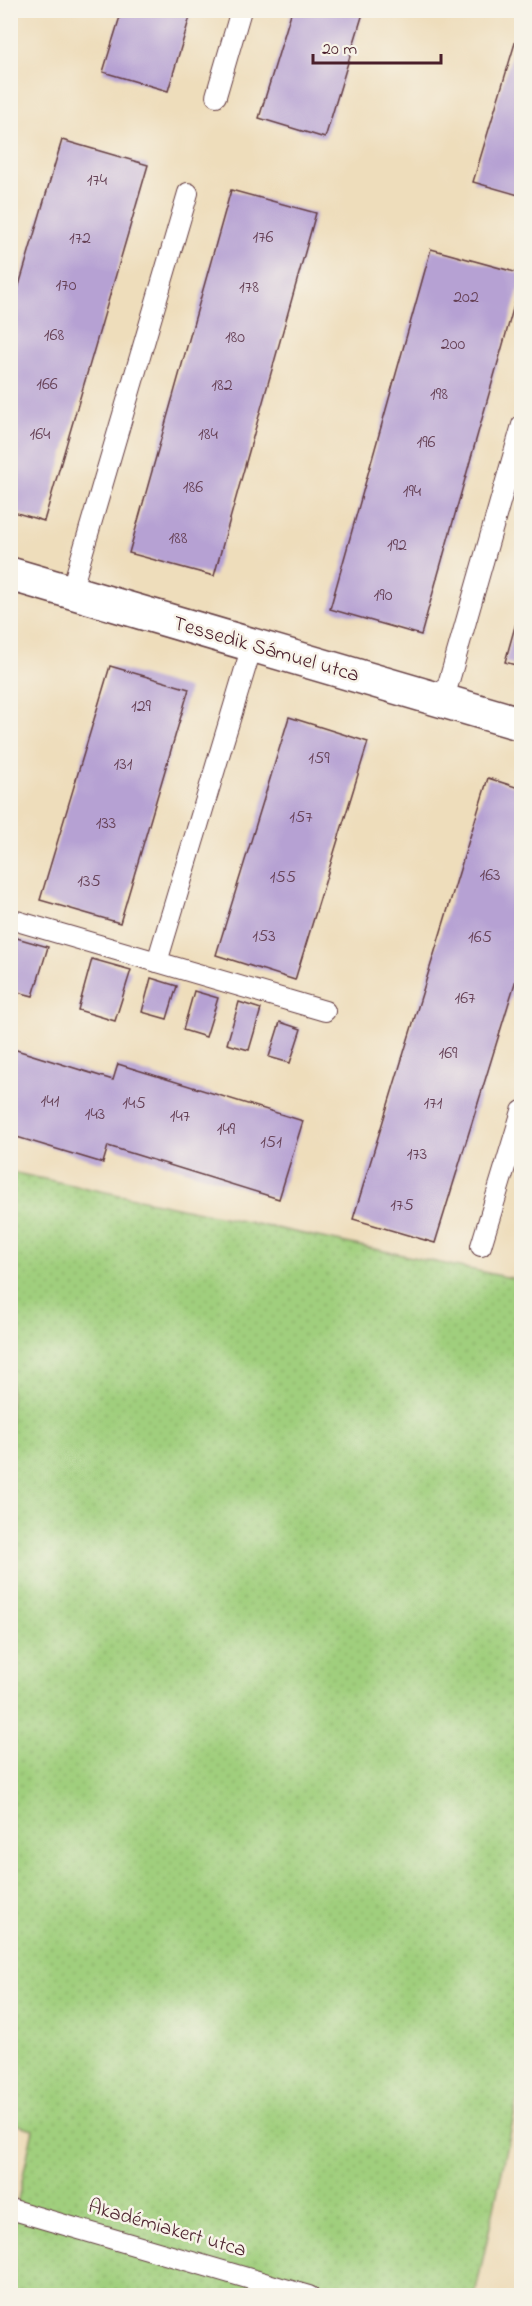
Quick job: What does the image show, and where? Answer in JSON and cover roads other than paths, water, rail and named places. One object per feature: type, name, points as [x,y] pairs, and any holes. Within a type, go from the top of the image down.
[{"type":"street","name":"Tessedik Sámuel utca","points":[[10,574],[522,724]]},
{"type":"lane","points":[[216,96],[241,10]]},
{"type":"lane","points":[[71,592],[188,193]]},
{"type":"lane","points":[[443,702],[522,424]]},
{"type":"lane","points":[[157,962],[252,646]]},
{"type":"lane","points":[[10,919],[325,1011]]},
{"type":"lane","points":[[481,1246],[522,1111]]},
{"type":"lane","name":"Akadémiakert utca","points":[[10,2209],[309,2295]]}]
